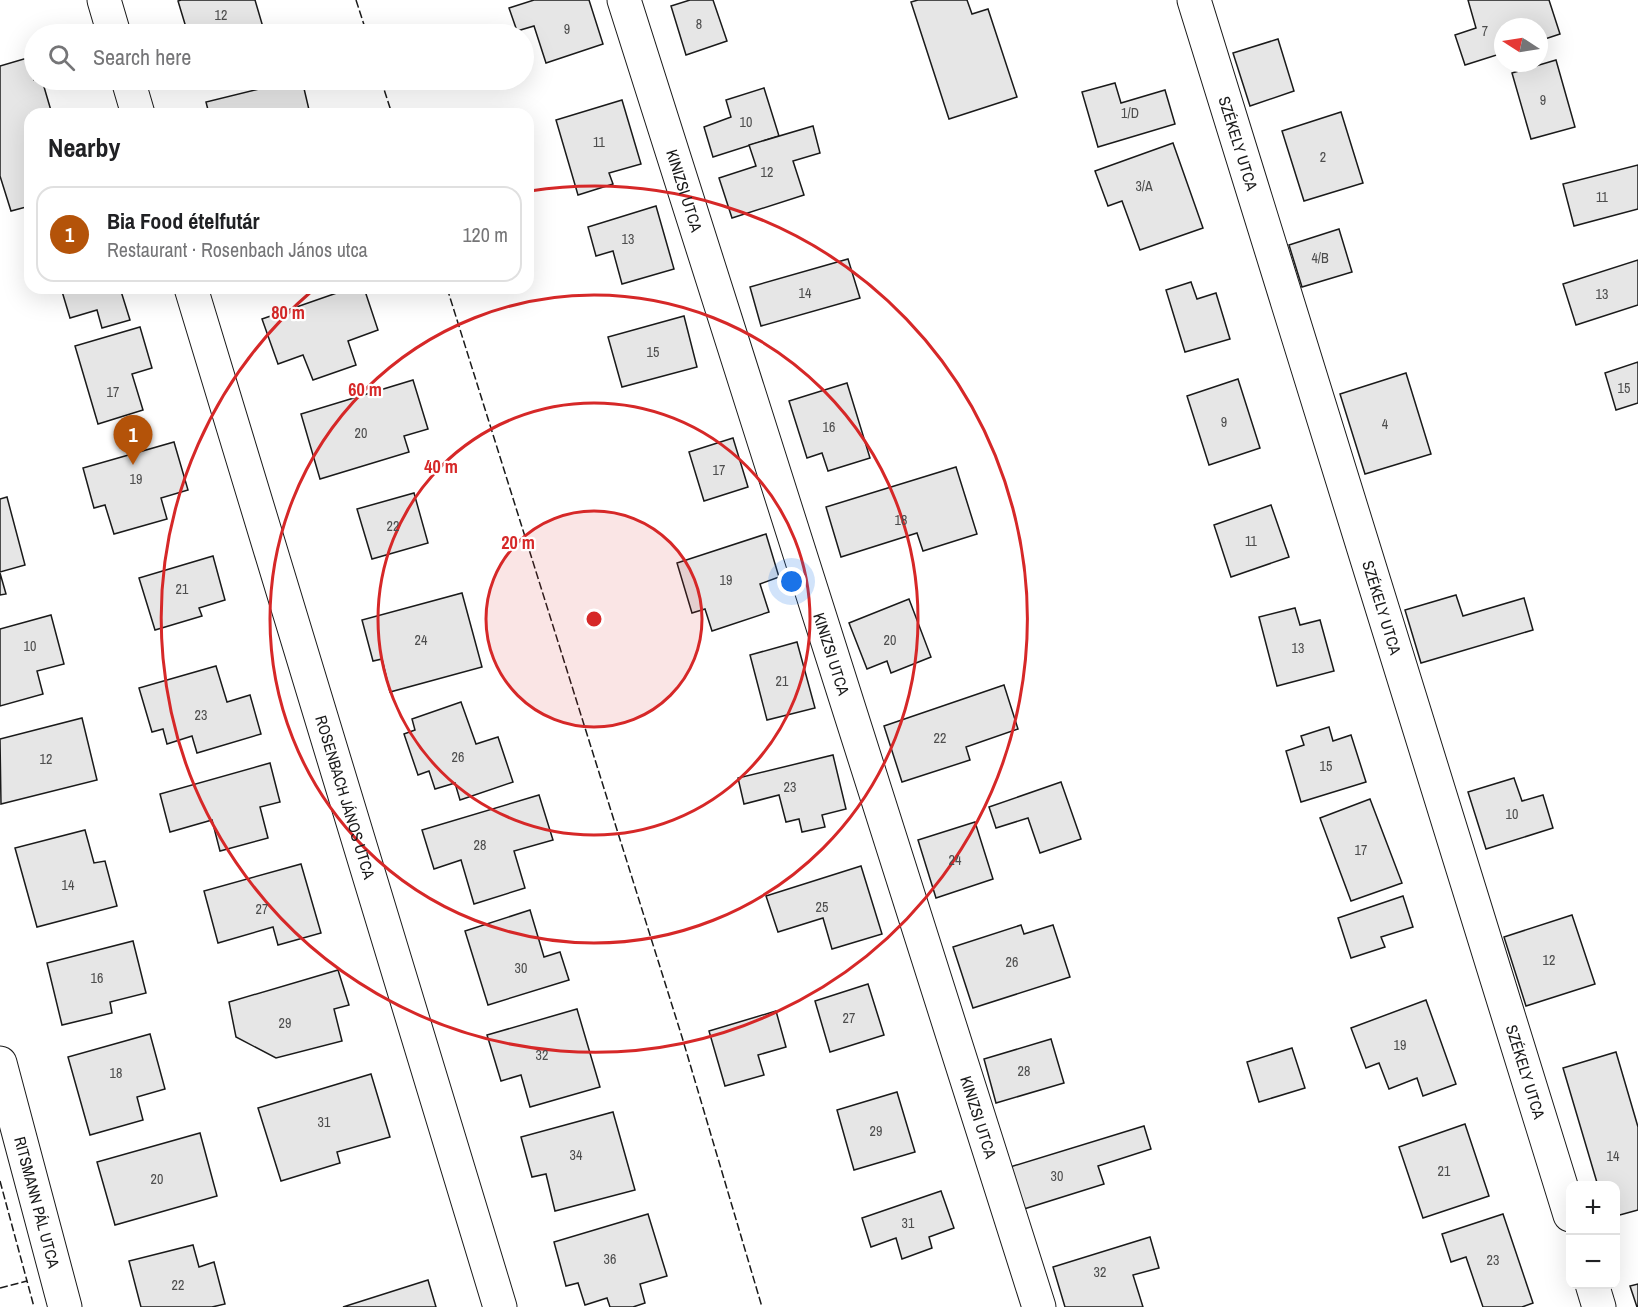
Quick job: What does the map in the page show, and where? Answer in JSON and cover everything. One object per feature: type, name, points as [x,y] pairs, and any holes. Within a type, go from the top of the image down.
[{"type":"street","points":[[104,0],[111,24]]},
{"type":"street","name":"KINIZSI UTCA","points":[[624,0],[1039,1307]]},
{"type":"street","name":"SZÉKELY UTCA","points":[[1194,0],[1566,1202]]},
{"type":"street","points":[[131,90],[136,108]]},
{"type":"street","name":"ROSENBACH JÁNOS UTCA","points":[[193,294],[500,1307]]},
{"type":"street","name":"RITSMANN PÁL UTCA","points":[[0,1063],[65,1307]]},
{"type":"street","points":[[1594,1289],[1599,1307]]},
{"type":"building","points":[[255,0],[262,24],[185,24],[178,1]]},
{"type":"building","points":[[534,0],[589,0],[603,44],[546,63],[534,24],[515,24],[509,8]]},
{"type":"building","points":[[690,0],[713,0],[727,41],[686,55],[671,6]]},
{"type":"building","points":[[967,0],[972,14],[988,9],[1017,97],[949,119],[911,2]]},
{"type":"building","points":[[1468,0],[1549,0],[1560,34],[1548,38],[1548,18],[1494,18],[1494,56],[1465,65],[1455,35],[1476,28]]},
{"type":"building","points":[[1278,39],[1294,91],[1250,106],[1233,53]]},
{"type":"building","points":[[24,59],[24,90],[45,90],[50,108],[24,108],[24,208],[11,211],[0,176],[0,66]]},
{"type":"building","points":[[1556,60],[1575,127],[1531,139],[1512,73],[1548,72],[1548,62]]},
{"type":"building","points":[[1115,83],[1121,103],[1165,90],[1175,124],[1098,147],[1082,92]]},
{"type":"building","points":[[764,88],[779,136],[713,157],[704,127],[731,117],[726,100]]},
{"type":"building","points":[[255,90],[304,90],[309,108],[208,108],[206,102]]},
{"type":"building","points":[[622,100],[641,164],[609,173],[613,184],[578,195],[556,120]]},
{"type":"building","points":[[1341,112],[1363,183],[1304,201],[1282,131]]},
{"type":"building","points":[[813,126],[820,153],[793,161],[804,195],[732,218],[719,178],[756,166],[749,145]]},
{"type":"building","points":[[1173,143],[1203,228],[1140,250],[1122,201],[1108,206],[1095,171]]},
{"type":"building","points":[[1638,165],[1638,209],[1574,226],[1563,184]]},
{"type":"building","points":[[656,206],[674,269],[622,284],[613,251],[596,256],[588,227]]},
{"type":"building","points":[[1339,229],[1352,272],[1302,287],[1289,245]]},
{"type":"building","points":[[848,259],[860,298],[761,326],[750,287]]},
{"type":"building","points":[[1638,260],[1638,305],[1576,325],[1563,284]]},
{"type":"building","points":[[1191,282],[1197,299],[1216,293],[1230,339],[1185,352],[1166,290]]},
{"type":"building","points":[[63,294],[122,294],[130,320],[102,328],[97,310],[70,318]]},
{"type":"building","points":[[334,294],[366,294],[378,330],[348,341],[356,365],[313,380],[303,355],[278,364],[262,319]]},
{"type":"building","points":[[684,316],[697,367],[622,387],[608,337]]},
{"type":"building","points":[[140,327],[152,368],[132,374],[143,410],[98,424],[75,346]]},
{"type":"building","points":[[1638,362],[1638,403],[1616,410],[1605,373]]},
{"type":"building","points":[[1406,373],[1431,454],[1365,474],[1340,394]]},
{"type":"building","points":[[1238,379],[1260,448],[1209,465],[1187,396]]},
{"type":"building","points":[[413,380],[428,429],[404,436],[409,452],[320,479],[301,414]]},
{"type":"building","points":[[847,383],[870,458],[828,471],[822,453],[807,458],[789,401]]},
{"type":"building","points":[[733,438],[748,487],[704,501],[689,452]]},
{"type":"building","points":[[174,442],[188,490],[161,498],[167,519],[114,534],[105,505],[94,508],[83,468]]},
{"type":"building","points":[[956,467],[977,534],[923,551],[917,533],[841,557],[826,507]]},
{"type":"building","points":[[414,493],[428,543],[372,559],[357,509]]},
{"type":"building","points":[[7,497],[25,565],[0,572],[0,499]]},
{"type":"building","points":[[1271,505],[1289,557],[1231,577],[1214,525]]},
{"type":"building","points":[[766,534],[779,577],[760,584],[769,612],[712,631],[705,609],[692,613],[677,563]]},
{"type":"building","points":[[213,556],[225,600],[199,608],[202,616],[155,630],[139,578]]},
{"type":"building","points":[[0,573],[6,594],[0,595]]},
{"type":"building","points":[[462,593],[482,667],[390,692],[382,659],[373,661],[362,620]]},
{"type":"building","points":[[1456,595],[1463,616],[1524,598],[1533,630],[1421,663],[1405,610]]},
{"type":"building","points":[[909,599],[931,657],[891,673],[887,661],[867,669],[849,623]]},
{"type":"building","points":[[1295,608],[1300,625],[1320,620],[1334,671],[1277,686],[1259,617]]},
{"type":"building","points":[[51,615],[64,664],[37,671],[43,694],[0,706],[0,629]]},
{"type":"building","points":[[797,642],[815,708],[767,720],[750,655]]},
{"type":"building","points":[[216,666],[227,702],[250,695],[261,734],[197,753],[192,736],[167,744],[163,729],[152,732],[139,688]]},
{"type":"building","points":[[1004,685],[1018,729],[966,747],[970,760],[902,782],[884,726]]},
{"type":"building","points":[[461,702],[476,744],[498,737],[513,782],[460,800],[455,783],[435,789],[429,771],[418,775],[404,734],[415,730],[412,719]]},
{"type":"building","points":[[82,718],[97,780],[1,804],[0,739]]},
{"type":"building","points":[[1329,727],[1333,741],[1351,735],[1366,782],[1301,802],[1286,751],[1304,745],[1301,736]]},
{"type":"building","points":[[833,755],[846,809],[822,815],[825,827],[802,832],[799,819],[786,822],[779,795],[744,804],[738,778]]},
{"type":"building","points":[[270,763],[280,802],[260,807],[268,838],[220,851],[212,820],[170,832],[160,794]]},
{"type":"building","points":[[1514,778],[1522,801],[1543,795],[1553,828],[1486,849],[1468,792]]},
{"type":"building","points":[[1061,782],[1081,839],[1040,853],[1028,818],[996,828],[989,807]]},
{"type":"building","points":[[539,795],[553,840],[514,851],[525,888],[474,904],[461,860],[434,869],[422,830]]},
{"type":"building","points":[[1370,799],[1402,883],[1351,901],[1320,818]]},
{"type":"building","points":[[975,822],[993,879],[936,898],[918,840]]},
{"type":"building","points":[[85,830],[94,863],[105,861],[117,906],[37,927],[15,848]]},
{"type":"building","points":[[301,864],[321,933],[278,945],[273,927],[218,943],[204,891]]},
{"type":"building","points":[[861,866],[882,934],[832,949],[823,918],[778,932],[766,896]]},
{"type":"building","points":[[1403,896],[1413,927],[1381,937],[1385,947],[1351,958],[1338,918]]},
{"type":"building","points":[[530,910],[544,957],[560,952],[569,980],[488,1005],[465,931]]},
{"type":"building","points":[[1572,915],[1595,984],[1526,1006],[1504,937]]},
{"type":"building","points":[[1021,925],[1024,934],[1053,925],[1070,977],[973,1008],[953,947]]},
{"type":"building","points":[[133,941],[146,993],[110,1002],[112,1013],[62,1025],[47,963]]},
{"type":"building","points":[[338,970],[349,1005],[334,1009],[342,1041],[276,1058],[236,1037],[229,1002]]},
{"type":"building","points":[[868,984],[884,1035],[830,1052],[815,1001]]},
{"type":"building","points":[[1426,1000],[1456,1084],[1423,1096],[1417,1078],[1389,1089],[1379,1063],[1366,1068],[1351,1028]]},
{"type":"building","points":[[577,1009],[600,1087],[530,1107],[521,1075],[501,1081],[487,1035]]},
{"type":"building","points":[[776,1011],[786,1047],[758,1055],[764,1075],[725,1086],[709,1031]]},
{"type":"building","points":[[150,1034],[165,1089],[137,1097],[143,1120],[90,1135],[68,1057]]},
{"type":"building","points":[[1051,1039],[1064,1083],[996,1103],[984,1059]]},
{"type":"building","points":[[1292,1048],[1305,1088],[1259,1102],[1247,1062]]},
{"type":"building","points":[[1616,1052],[1638,1127],[1638,1210],[1620,1215],[1620,1181],[1597,1181],[1563,1068]]},
{"type":"building","points":[[371,1074],[390,1137],[337,1152],[340,1163],[281,1181],[258,1108]]},
{"type":"building","points":[[897,1092],[915,1152],[854,1170],[837,1110]]},
{"type":"building","points":[[613,1112],[635,1190],[555,1211],[546,1174],[532,1177],[521,1137]]},
{"type":"building","points":[[1465,1124],[1489,1196],[1423,1218],[1399,1147]]},
{"type":"building","points":[[1144,1126],[1151,1149],[1098,1166],[1104,1184],[1024,1209],[1010,1167]]},
{"type":"building","points":[[200,1133],[217,1196],[115,1225],[97,1162]]},
{"type":"building","points":[[941,1191],[954,1228],[929,1237],[932,1248],[902,1259],[896,1238],[871,1247],[862,1218]]},
{"type":"building","points":[[648,1214],[667,1276],[640,1284],[645,1303],[633,1307],[610,1307],[607,1298],[585,1305],[578,1283],[566,1286],[554,1242]]},
{"type":"building","points":[[1503,1214],[1533,1303],[1522,1307],[1483,1307],[1466,1257],[1451,1262],[1442,1234]]},
{"type":"building","points":[[1150,1237],[1159,1268],[1133,1275],[1143,1307],[1065,1307],[1053,1267]]},
{"type":"building","points":[[193,1245],[199,1267],[214,1262],[225,1304],[212,1307],[141,1307],[129,1261]]},
{"type":"building","points":[[428,1280],[436,1307],[343,1307]]},
{"type":"building","points":[[1638,1284],[1638,1307],[1637,1307],[1630,1286]]},
{"type":"fence","points":[[356,0],[364,24]]},
{"type":"fence","points":[[384,90],[390,108]]},
{"type":"fence","points":[[449,294],[682,1037],[762,1307]]},
{"type":"fence","points":[[0,1181],[27,1281]]},
{"type":"fence","points":[[0,1288],[27,1281],[34,1307]]},
{"type":"place","name":"Bia Food ételfutár","points":[[133,465]]}]
